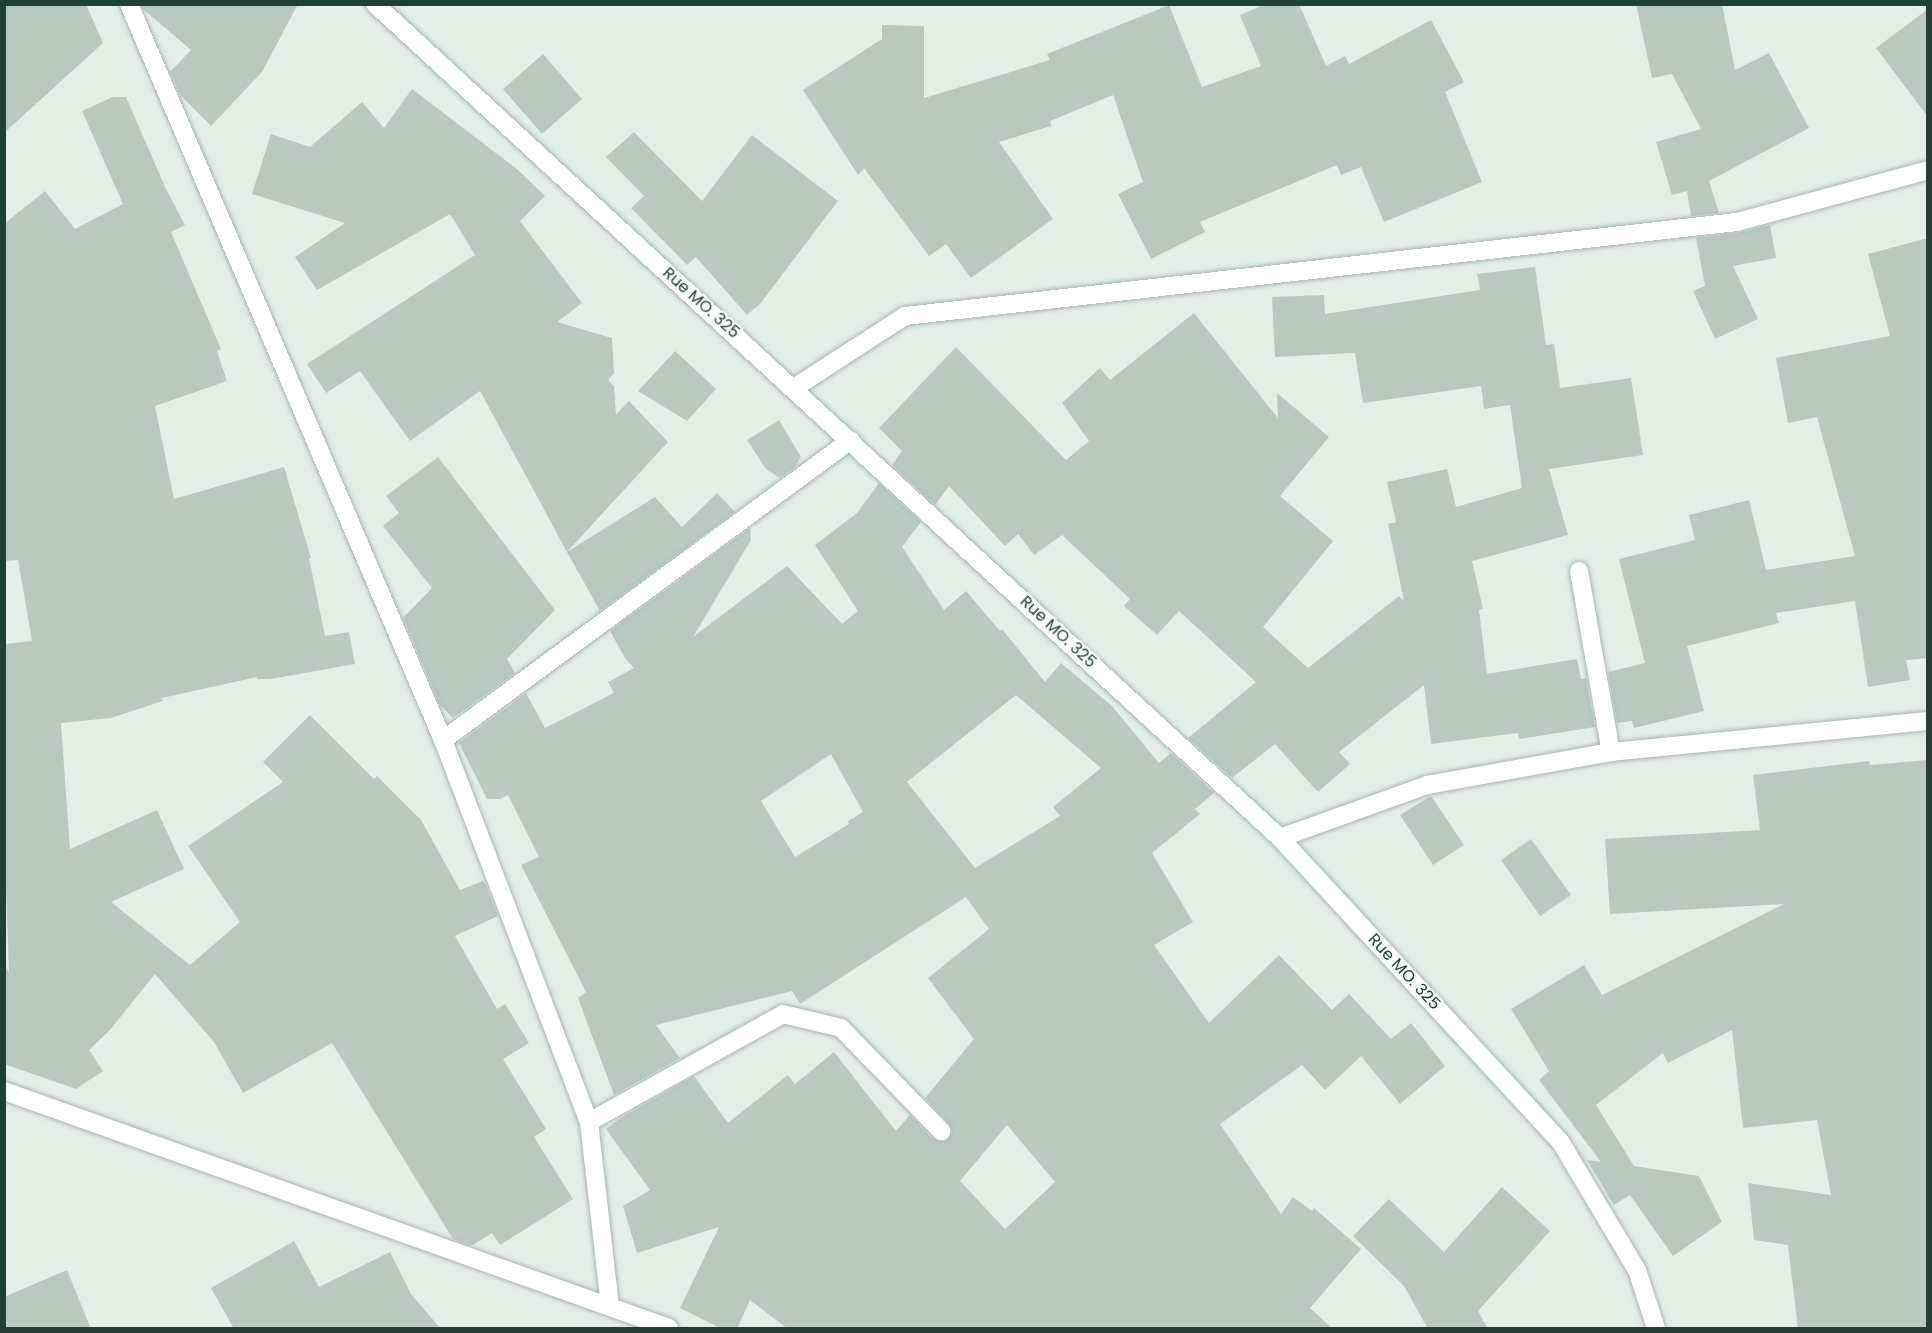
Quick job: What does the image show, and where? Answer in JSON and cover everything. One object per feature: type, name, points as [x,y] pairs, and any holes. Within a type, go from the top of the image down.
[{"type":"street","points":[[129,4],[443,740],[589,1122],[610,1305]]},
{"type":"street","name":"Rue MO. 325","points":[[375,4],[851,440],[1280,838],[1560,1142],[1637,1270],[1656,1329]]},
{"type":"street","points":[[794,388],[905,316],[1737,222],[1928,170]]},
{"type":"street","points":[[443,740],[851,440]]},
{"type":"street","points":[[1579,571],[1611,752]]},
{"type":"street","points":[[1280,838],[1427,785],[1611,752],[1928,721]]},
{"type":"street","points":[[589,1122],[783,1014],[841,1028],[941,1131]]},
{"type":"street","points":[[4,1091],[610,1305],[669,1329]]},
{"type":"building","points":[[4,4],[86,4],[103,43],[4,133]]},
{"type":"building","points":[[141,4],[298,4],[262,72],[211,126],[181,96],[170,72],[191,50],[143,9]]},
{"type":"building","points":[[1266,4],[1299,4],[1326,66],[1345,56],[1349,64],[1431,20],[1464,82],[1445,92],[1482,182],[1384,222],[1361,167],[1341,175],[1337,165],[1200,222],[1205,232],[1151,259],[1118,194],[1143,182],[1113,95],[1050,121],[1051,126],[999,142],[1053,219],[971,278],[946,244],[929,256],[864,168],[858,175],[803,90],[882,39],[882,25],[924,26],[924,98],[1050,60],[1047,54],[1169,5],[1202,87],[1261,66],[1240,15]]},
{"type":"building","points":[[1636,4],[1722,4],[1735,70],[1769,53],[1809,128],[1709,181],[1719,213],[1691,216],[1687,191],[1672,195],[1656,142],[1701,129],[1672,74],[1652,78]]},
{"type":"building","points":[[1928,9],[1928,117],[1876,48]]},
{"type":"building","points":[[543,54],[582,99],[542,134],[503,89]]},
{"type":"building","points":[[412,89],[517,169],[545,196],[520,221],[582,303],[557,322],[612,338],[614,373],[608,380],[614,386],[616,415],[629,401],[668,442],[567,552],[480,391],[410,441],[360,371],[326,393],[307,364],[475,255],[450,214],[317,290],[295,257],[345,223],[252,194],[271,134],[310,147],[362,102],[384,128]]},
{"type":"building","points":[[113,97],[126,97],[166,189],[185,225],[171,232],[221,349],[217,351],[227,381],[155,406],[174,499],[284,467],[311,558],[309,558],[325,636],[349,632],[355,664],[271,679],[257,679],[257,677],[162,698],[163,701],[111,718],[61,723],[70,849],[157,810],[184,869],[111,902],[190,965],[240,922],[188,846],[283,782],[263,762],[310,715],[374,779],[377,776],[421,820],[460,890],[483,881],[486,885],[498,916],[455,936],[497,1009],[505,1004],[529,1043],[503,1059],[546,1129],[534,1137],[573,1199],[500,1245],[492,1233],[471,1246],[453,1239],[332,1043],[243,1093],[214,1042],[155,974],[110,1030],[89,1050],[103,1071],[76,1089],[4,1064],[4,964],[9,972],[4,831],[4,644],[32,641],[18,560],[4,561],[4,224],[45,191],[75,229],[123,204],[82,111]]},
{"type":"building","points":[[634,132],[702,201],[752,135],[838,201],[760,304],[747,315],[696,257],[687,265],[631,208],[644,196],[606,157]]},
{"type":"building","points":[[1770,225],[1776,258],[1733,266],[1758,319],[1715,339],[1693,291],[1705,286],[1696,238],[1738,233]]},
{"type":"building","points":[[1928,238],[1928,658],[1906,660],[1910,680],[1868,687],[1855,601],[1776,613],[1779,623],[1687,646],[1704,711],[1634,728],[1632,721],[1617,723],[1608,672],[1645,663],[1619,559],[1695,540],[1689,515],[1749,500],[1766,570],[1855,556],[1817,417],[1788,423],[1776,358],[1890,336],[1868,254]]},
{"type":"building","points":[[1535,267],[1546,345],[1554,344],[1560,388],[1631,378],[1643,455],[1549,469],[1568,535],[1472,561],[1483,609],[1479,610],[1487,674],[1577,659],[1581,679],[1586,678],[1595,727],[1519,739],[1518,733],[1431,744],[1424,685],[1339,752],[1350,764],[1318,792],[1275,744],[1232,778],[1188,738],[1256,682],[1179,611],[1157,635],[1124,606],[1130,599],[1062,535],[1034,555],[1018,534],[1005,546],[949,486],[935,505],[892,465],[902,451],[879,428],[956,347],[1066,460],[1089,441],[1062,403],[1100,368],[1110,380],[1194,313],[1278,418],[1277,393],[1329,437],[1280,496],[1333,541],[1263,627],[1308,668],[1399,596],[1404,601],[1388,524],[1396,522],[1387,482],[1447,469],[1456,507],[1522,488],[1510,405],[1484,409],[1481,386],[1363,403],[1355,353],[1275,357],[1272,297],[1324,295],[1325,314],[1480,290],[1477,274]]},
{"type":"building","points":[[675,351],[716,389],[687,421],[638,391]]},
{"type":"building","points":[[779,420],[801,457],[795,467],[780,478],[766,469],[747,440]]},
{"type":"building","points":[[438,457],[555,610],[507,659],[515,673],[453,718],[440,705],[403,618],[432,588],[383,526],[399,513],[386,496]]},
{"type":"building","points":[[879,483],[921,522],[902,547],[944,610],[966,591],[1000,631],[1002,629],[1045,682],[1061,663],[1112,706],[1159,763],[1171,753],[1214,793],[1195,809],[1200,814],[1152,853],[1193,922],[1154,945],[1209,1023],[1279,955],[1332,1010],[1349,994],[1391,1039],[1411,1023],[1445,1066],[1400,1104],[1361,1056],[1325,1090],[1302,1065],[1220,1124],[1281,1214],[1293,1197],[1312,1211],[1314,1208],[1361,1249],[1310,1308],[1333,1329],[788,1329],[750,1300],[737,1329],[722,1329],[680,1308],[719,1227],[637,1253],[623,1206],[650,1190],[606,1129],[622,1117],[694,1076],[728,1123],[788,1075],[795,1084],[834,1052],[896,1131],[910,1115],[933,1139],[943,1142],[948,1139],[952,1133],[949,1124],[925,1098],[974,1039],[928,978],[989,929],[966,897],[800,1004],[792,991],[656,1025],[680,1058],[614,1095],[578,998],[586,992],[521,865],[539,857],[508,795],[500,799],[487,799],[459,743],[526,693],[545,728],[614,693],[608,682],[634,668],[625,658],[610,631],[750,528],[751,540],[693,637],[787,566],[842,624],[858,611],[815,545],[857,513]],"holes":[[[1016,695],[1101,768],[1053,807],[1060,816],[975,868],[907,782]],[[831,754],[863,812],[848,821],[849,824],[795,857],[761,801]],[[1007,1125],[1055,1182],[1005,1229],[960,1181]]]},
{"type":"building","points":[[717,493],[735,512],[600,611],[567,552],[655,497],[682,527]]},
{"type":"building","points":[[1928,760],[1928,1329],[1798,1329],[1788,1245],[1754,1240],[1748,1183],[1831,1195],[1817,1120],[1743,1128],[1732,1030],[1668,1063],[1663,1053],[1596,1105],[1634,1166],[1699,1176],[1722,1222],[1673,1256],[1630,1195],[1614,1205],[1587,1160],[1601,1162],[1539,1080],[1549,1071],[1511,1009],[1584,965],[1602,995],[1784,904],[1610,914],[1605,839],[1760,830],[1753,775],[1869,761],[1870,765]]},
{"type":"building","points":[[1431,796],[1464,845],[1433,865],[1400,815]]},
{"type":"building","points":[[1531,839],[1571,895],[1540,916],[1501,860]]},
{"type":"building","points":[[1502,1187],[1550,1231],[1478,1311],[1488,1329],[1428,1329],[1404,1286],[1353,1236],[1389,1199],[1444,1252]]},
{"type":"building","points":[[294,1241],[319,1287],[390,1252],[411,1294],[441,1329],[234,1329],[211,1288]]},
{"type":"building","points":[[67,1270],[91,1329],[4,1329],[4,1297]]}]
